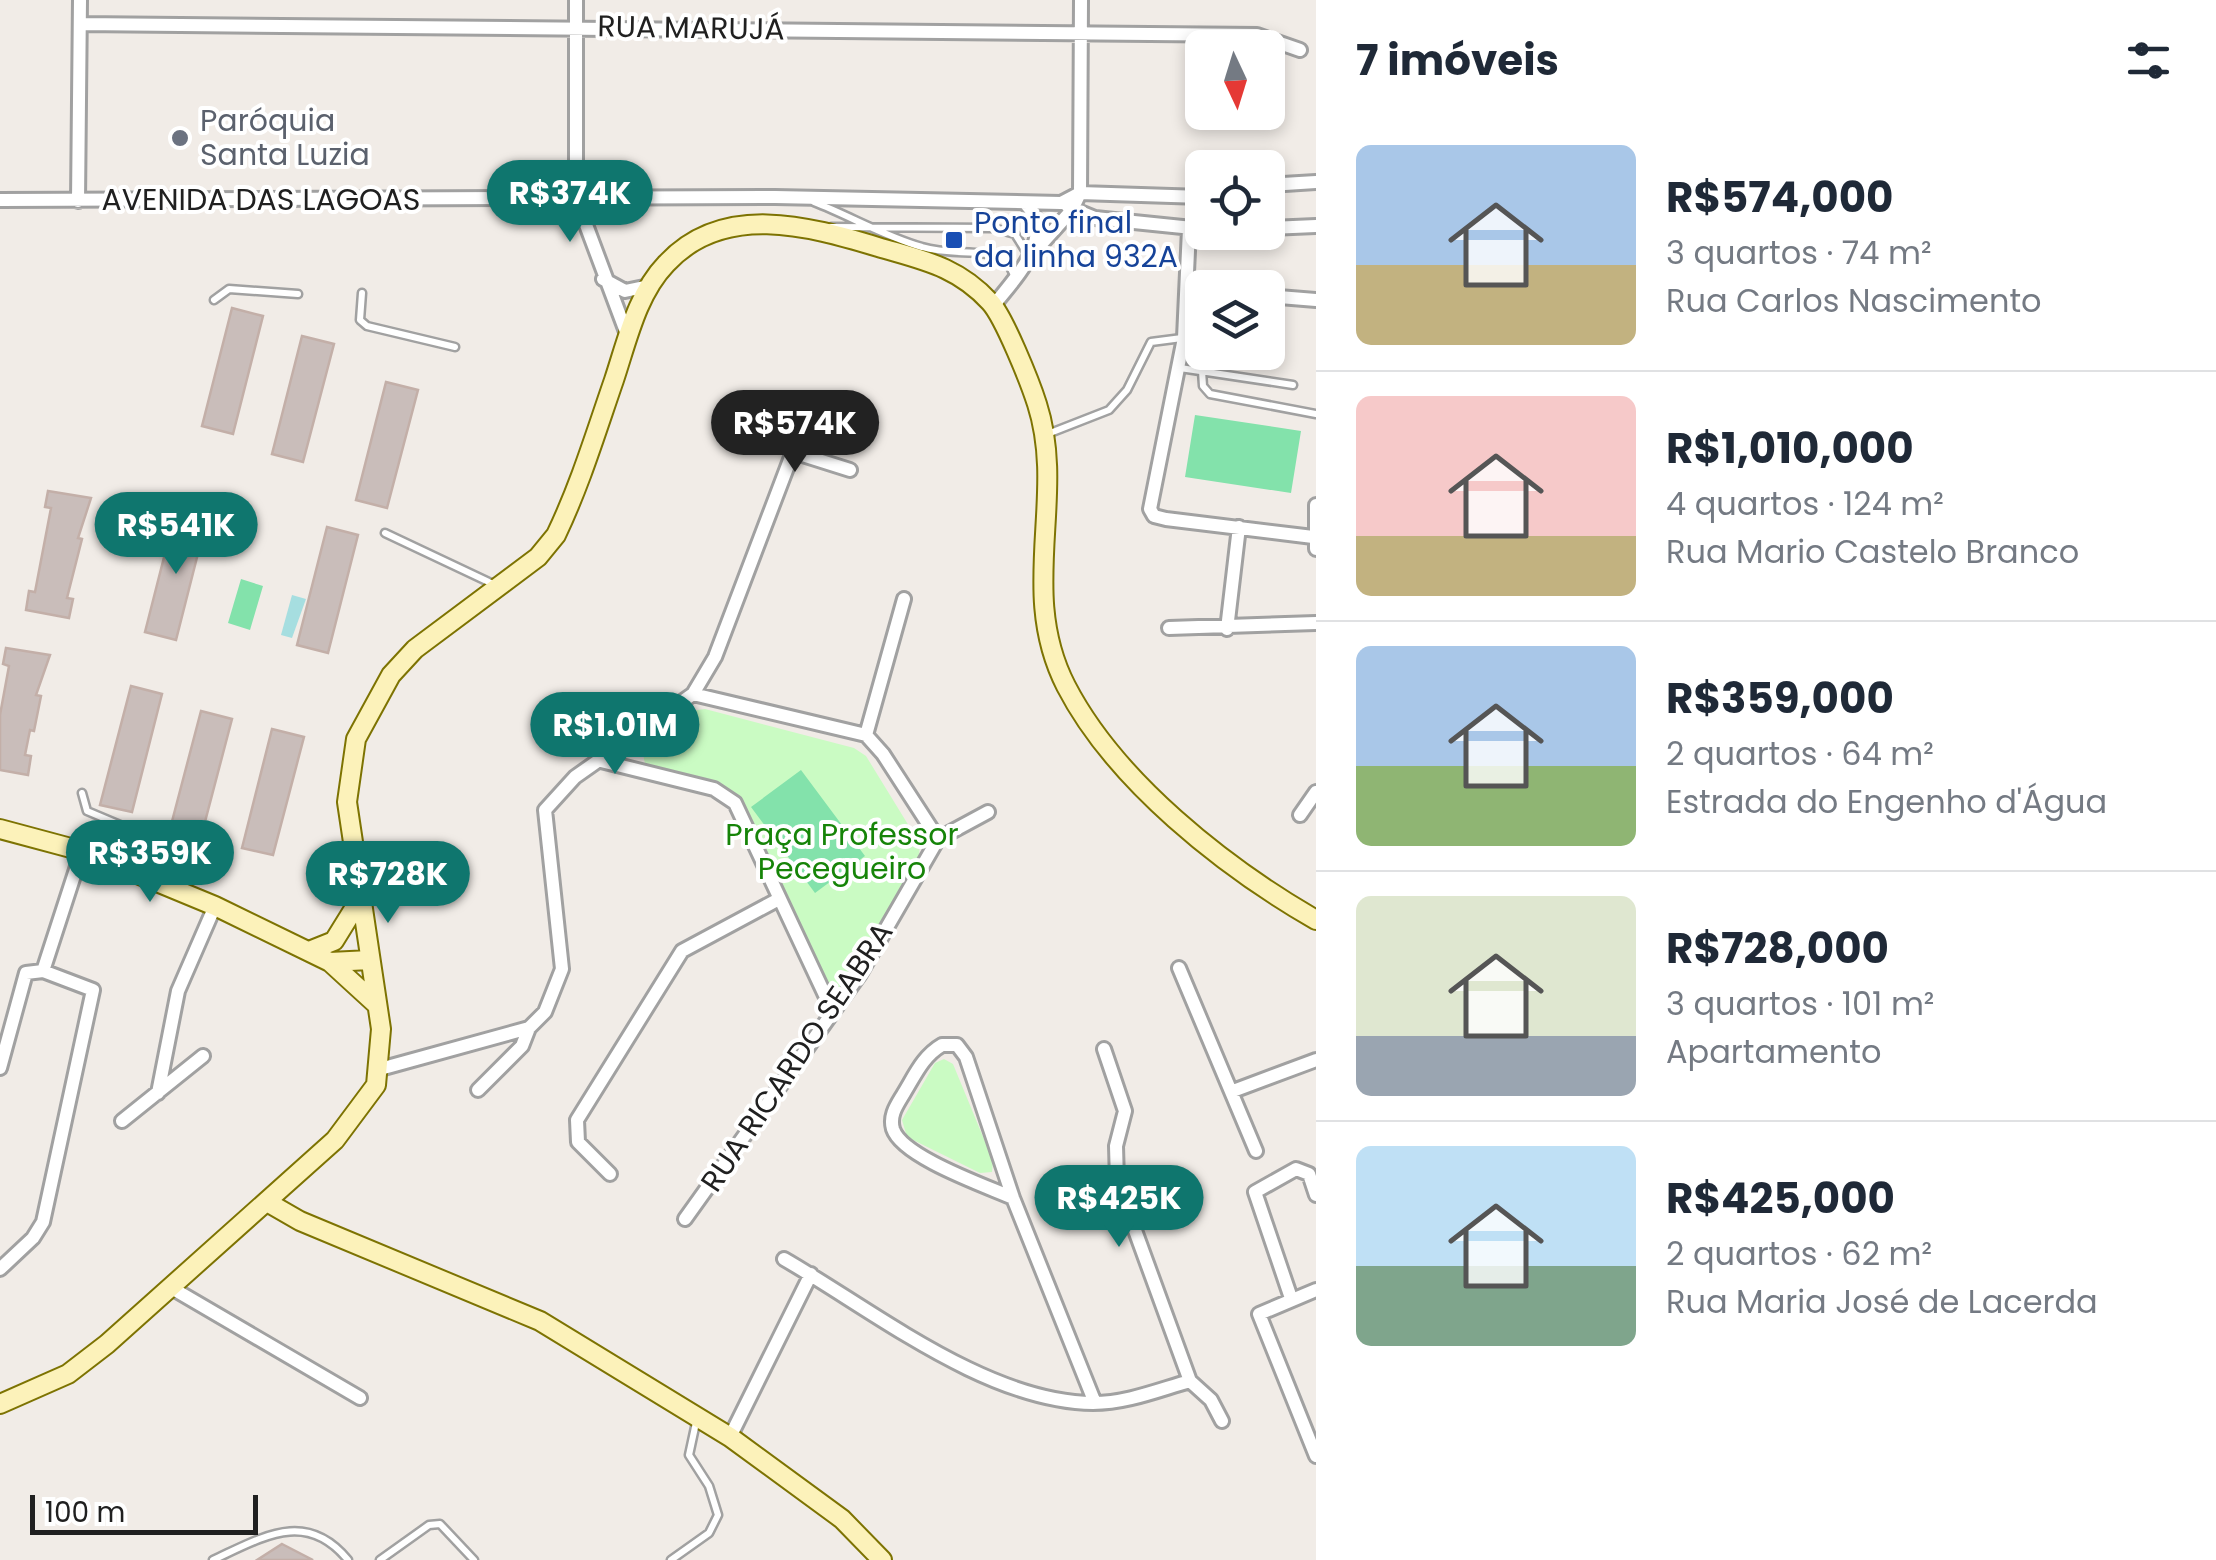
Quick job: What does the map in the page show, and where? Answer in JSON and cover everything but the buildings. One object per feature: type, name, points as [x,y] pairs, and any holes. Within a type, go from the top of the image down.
[{"type":"main road","points":[[0,1404],[68,1374],[335,1140],[370,1095],[380,1069],[377,1005],[347,802],[349,765],[371,706],[415,649],[538,557],[556,535],[572,503],[649,286],[666,263],[708,232],[740,224],[805,227],[946,266],[994,305],[1024,370],[1045,435],[1042,606],[1065,684],[1117,762],[1262,886],[1316,920]]},
{"type":"main road","points":[[0,829],[82,851],[215,906],[330,962],[377,1005]]},
{"type":"main road","points":[[309,951],[334,940],[360,899]]},
{"type":"main road","points":[[330,962],[370,960]]},
{"type":"main road","points":[[267,1202],[300,1221],[540,1321],[730,1437],[842,1519],[882,1560]]},
{"type":"street","points":[[78,201],[80,0]]},
{"type":"street","points":[[576,0],[576,198],[628,338]]},
{"type":"street","points":[[994,305],[1080,192],[1081,0]]},
{"type":"street","name":"RUA MARUJÁ","points":[[80,24],[1258,35],[1300,50]]},
{"type":"street","points":[[1285,184],[1316,182]]},
{"type":"street","points":[[1080,192],[1185,196]]},
{"type":"street","name":"AVENIDA DAS LAGOAS","points":[[0,200],[804,198],[1026,203],[1067,207],[1095,218],[1185,228]]},
{"type":"street","points":[[1026,203],[1034,215],[1033,255]]},
{"type":"street","points":[[1285,227],[1316,226]]},
{"type":"street","points":[[604,278],[625,291],[649,286]]},
{"type":"street","points":[[1185,289],[1179,368],[1150,495],[1154,516],[1314,543],[1316,508]]},
{"type":"street","points":[[1285,297],[1316,300]]},
{"type":"street","points":[[478,1090],[512,1060],[529,1028],[545,1012],[562,969],[545,810],[564,787],[693,694],[714,657],[793,452],[784,430]]},
{"type":"street","points":[[793,452],[850,470]]},
{"type":"street","points":[[1227,629],[1239,528]]},
{"type":"street","points":[[866,734],[904,599]]},
{"type":"street","points":[[1168,628],[1316,623]]},
{"type":"street","points":[[693,694],[866,734],[884,754],[938,839],[988,812]]},
{"type":"street","points":[[600,761],[714,789],[734,803],[832,1010]]},
{"type":"street","points":[[1300,815],[1316,792]]},
{"type":"street","name":"RUA RICARDO SEABRA","points":[[685,1219],[860,974],[938,839]]},
{"type":"street","points":[[43,971],[82,851]]},
{"type":"street","points":[[610,1174],[578,1142],[577,1120],[667,972],[694,942],[778,899]]},
{"type":"street","points":[[158,1093],[178,991],[215,906]]},
{"type":"street","points":[[1179,968],[1256,1152]]},
{"type":"street","points":[[0,1068],[26,974],[43,971],[87,985],[94,999],[43,1222],[33,1238],[0,1269]]},
{"type":"street","points":[[380,1069],[529,1028]]},
{"type":"street","points":[[1014,1198],[954,1173],[898,1139],[892,1113],[922,1062],[942,1045],[957,1045],[966,1057],[1014,1198],[1095,1403]]},
{"type":"street","points":[[1104,1049],[1125,1111],[1116,1146],[1116,1181],[1190,1380],[1210,1400],[1222,1422]]},
{"type":"street","points":[[122,1121],[203,1056]]},
{"type":"street","points":[[1233,1091],[1316,1060]]},
{"type":"street","points":[[1291,1298],[1255,1192],[1296,1170],[1309,1174],[1316,1195]]},
{"type":"street","points":[[784,1258],[932,1347],[1024,1394],[1095,1403],[1126,1400],[1190,1380]]},
{"type":"street","points":[[730,1437],[811,1274]]},
{"type":"street","points":[[170,1288],[360,1398]]},
{"type":"street","points":[[1316,1290],[1265,1308],[1260,1324],[1316,1456]]},
{"type":"lane","points":[[804,198],[944,252],[987,252],[1006,259],[1015,278]]},
{"type":"lane","points":[[805,227],[1000,230],[1020,238],[1033,255]]},
{"type":"lane","points":[[214,300],[230,289],[298,294]]},
{"type":"lane","points":[[362,293],[360,320],[367,326],[455,347]]},
{"type":"lane","points":[[1045,435],[1108,410],[1127,390],[1151,342],[1184,338]]},
{"type":"lane","points":[[1179,368],[1293,385]]},
{"type":"lane","points":[[1202,371],[1202,386],[1210,394],[1316,414]]},
{"type":"lane","points":[[386,533],[499,587]]},
{"type":"lane","points":[[82,794],[87,810],[124,827]]},
{"type":"lane","points":[[671,1560],[709,1533],[718,1514],[709,1486],[689,1455],[697,1417]]},
{"type":"lane","points":[[380,1560],[429,1525],[440,1524],[474,1560]]},
{"type":"lane","points":[[213,1560],[296,1529],[333,1542],[348,1560]]},
{"type":"green space","points":[[1195,415],[1301,431],[1291,493],[1185,477]]},
{"type":"green space","points":[[241,579],[263,586],[250,630],[228,623]]},
{"type":"green space","name":"Praça Professor Pecegueiro","points":[[705,709],[854,748],[866,756],[920,844],[918,866],[842,988],[826,984],[736,797],[714,782],[645,763],[644,753],[653,735],[684,714]]},
{"type":"green space","points":[[801,770],[865,856],[815,893],[751,807]]},
{"type":"green space","points":[[944,1059],[953,1064],[993,1161],[992,1172],[980,1173],[907,1137],[902,1120],[935,1063]]},
{"type":"water","points":[[292,595],[306,599],[292,638],[281,635]]},
{"type":"place","name":"Paróquia Santa Luzia","points":[[180,138]]},
{"type":"place","name":"Ponto final da linha 932A","points":[[954,240]]}]
